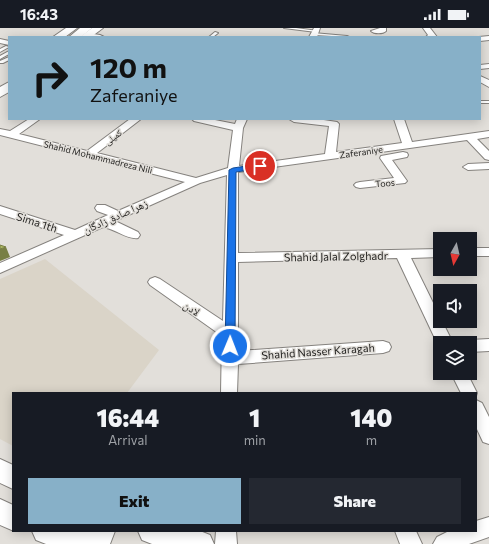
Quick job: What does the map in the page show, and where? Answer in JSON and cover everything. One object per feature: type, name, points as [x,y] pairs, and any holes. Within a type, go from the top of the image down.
[{"type":"main road","points":[[60,36],[72,28]]},
{"type":"main road","points":[[71,36],[98,28]]},
{"type":"main road","points":[[0,93],[8,87]]},
{"type":"street","points":[[374,31],[383,31],[383,28]]},
{"type":"street","points":[[420,28],[426,28],[432,36]]},
{"type":"street","points":[[85,32],[97,36]]},
{"type":"street","points":[[0,42],[8,45]]},
{"type":"street","points":[[11,135],[34,120]]},
{"type":"street","name":"کمیلی","points":[[89,154],[135,120]]},
{"type":"street","points":[[208,120],[240,123],[233,170],[229,392]]},
{"type":"street","points":[[313,120],[326,121],[334,124],[330,156]]},
{"type":"street","points":[[399,120],[403,146]]},
{"type":"street","name":"Shahid Mohammadreza Nili","points":[[0,132],[196,181]]},
{"type":"street","name":"Zaferaniye","points":[[233,170],[489,134]]},
{"type":"street","points":[[469,136],[489,157]]},
{"type":"street","name":"Toos","points":[[360,185],[401,181],[385,158],[403,155],[403,146]]},
{"type":"street","points":[[468,168],[489,166]]},
{"type":"street","name":"زهرا صادق زادگان","points":[[0,268],[196,181],[233,170]]},
{"type":"street","points":[[101,208],[118,215]]},
{"type":"street","name":"Sima 1th","points":[[0,210],[75,234]]},
{"type":"street","points":[[101,223],[115,225],[134,235]]},
{"type":"street","points":[[477,252],[489,252]]},
{"type":"street","name":"Shahid Jalal Zolghadr","points":[[231,258],[433,253]]},
{"type":"street","points":[[402,254],[442,336]]},
{"type":"street","name":"لادن","points":[[155,282],[230,333]]},
{"type":"street","points":[[477,346],[489,345]]},
{"type":"street","name":"Shahid Nasser Karagah","points":[[230,358],[383,347]]},
{"type":"street","points":[[462,380],[468,392]]},
{"type":"street","points":[[477,410],[489,436]]},
{"type":"street","points":[[0,470],[12,477]]},
{"type":"street","points":[[0,511],[12,518]]},
{"type":"street","points":[[477,531],[489,527]]},
{"type":"street","points":[[48,532],[90,544]]},
{"type":"street","points":[[97,544],[102,532]]},
{"type":"street","points":[[155,532],[201,544]]},
{"type":"street","points":[[226,532],[226,544]]},
{"type":"street","points":[[405,532],[411,544]]},
{"type":"street","points":[[444,544],[473,532]]},
{"type":"lane","points":[[286,28],[339,36]]},
{"type":"lane","points":[[212,36],[216,33]]},
{"type":"lane","points":[[0,51],[8,45]]},
{"type":"shaded area","points":[[45,259],[159,350],[128,392],[12,392],[12,445],[0,439],[0,279]]},
{"type":"building","points":[[0,245],[6,247],[0,249]]},
{"type":"route","points":[[230,346],[233,170],[260,166]]}]
